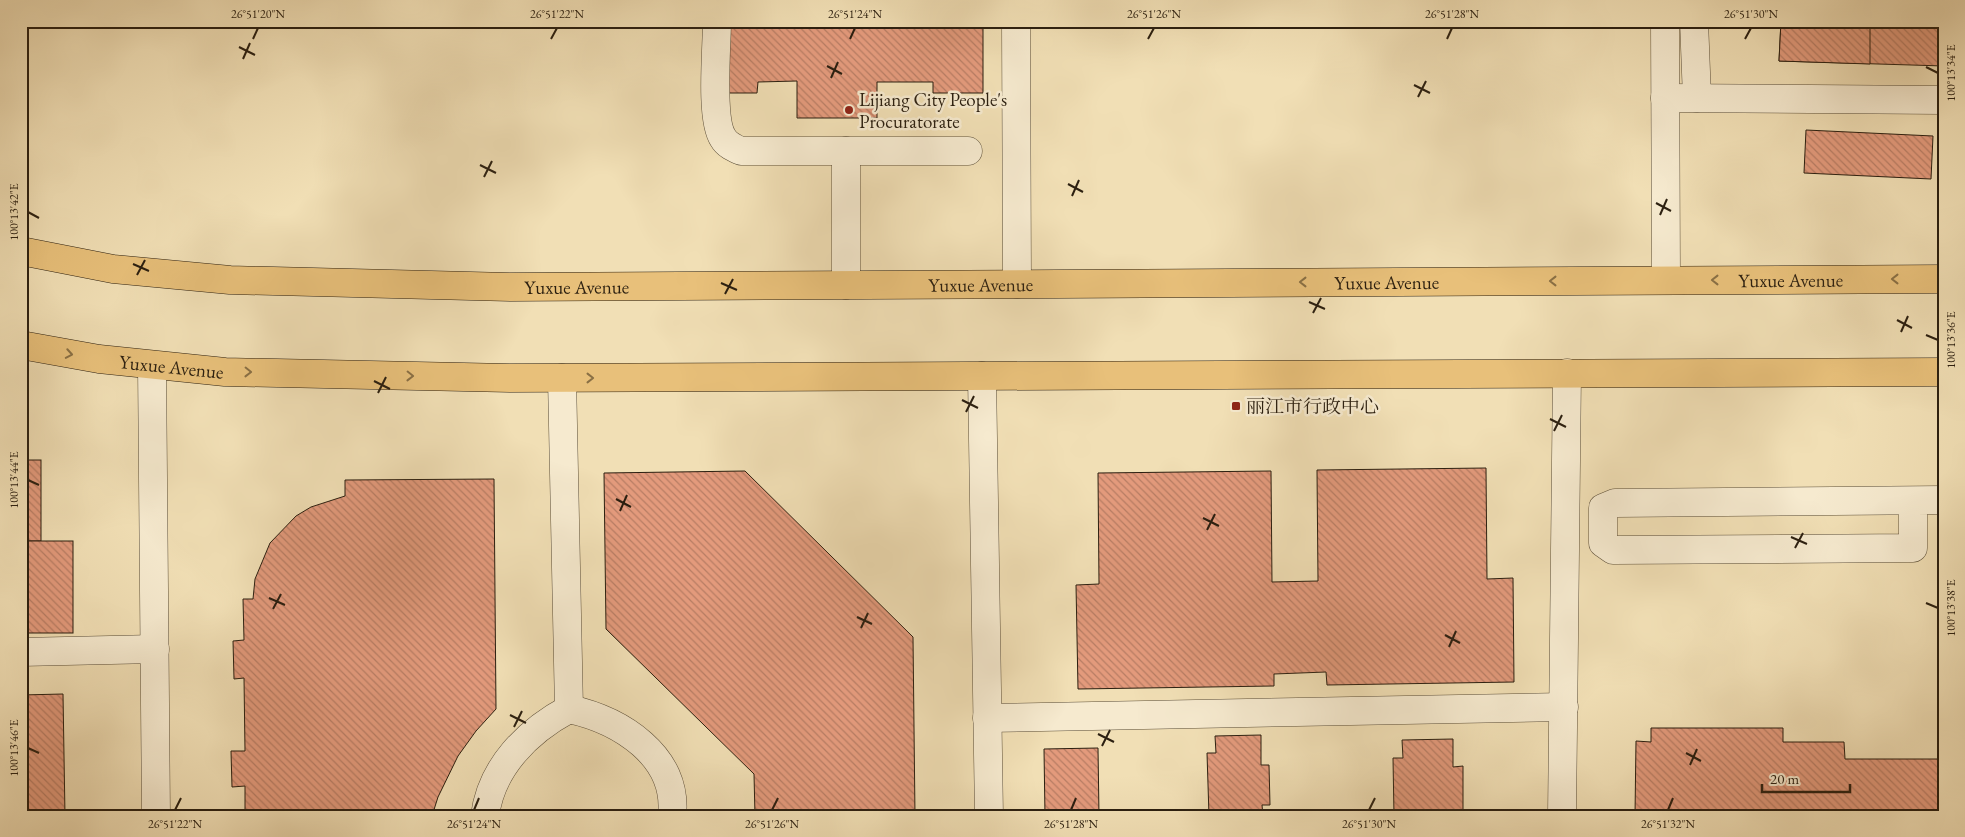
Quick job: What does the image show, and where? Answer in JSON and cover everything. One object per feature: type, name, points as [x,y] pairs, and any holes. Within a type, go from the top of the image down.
[{"type":"main road","name":"Yuxue Avenue","points":[[21,251],[113,268],[230,280],[512,286],[1944,279]]},
{"type":"main road","name":"Yuxue Avenue","points":[[21,344],[99,359],[152,366],[225,372],[562,378],[1944,372]]},
{"type":"street","points":[[717,21],[716,122],[723,138],[741,151],[968,151]]},
{"type":"street","points":[[1016,21],[1017,284]]},
{"type":"street","points":[[1665,21],[1666,280]]},
{"type":"street","points":[[1694,21],[1697,98]]},
{"type":"street","points":[[1665,98],[1942,100]]},
{"type":"street","points":[[846,151],[846,285]]},
{"type":"street","points":[[152,366],[156,816]]},
{"type":"street","points":[[1562,816],[1567,373]]},
{"type":"street","points":[[982,376],[988,816]]},
{"type":"street","points":[[562,378],[569,709]]},
{"type":"street","points":[[1913,501],[1913,548],[1613,550],[1603,543],[1603,508],[1615,503],[1944,500]]},
{"type":"street","points":[[21,652],[154,649]]},
{"type":"street","points":[[987,718],[1564,707]]},
{"type":"street","points":[[485,816],[492,790],[514,750],[548,720],[569,709],[591,714],[612,722],[644,746],[666,774],[673,796],[672,816]]},
{"type":"building","points":[[723,21],[772,21],[772,27],[949,27],[949,21],[983,21],[983,93],[933,93],[933,82],[877,82],[877,118],[797,118],[797,81],[758,82],[757,93],[722,93]]},
{"type":"building","points":[[1781,21],[1944,21],[1944,66],[1779,61]]},
{"type":"building","points":[[1781,21],[1870,21],[1870,64],[1779,61]]},
{"type":"building","points":[[1806,130],[1933,136],[1931,179],[1804,173]]},
{"type":"building","points":[[21,460],[41,460],[41,541],[21,541]]},
{"type":"building","points":[[1486,468],[1487,579],[1513,578],[1514,682],[1327,685],[1326,672],[1274,674],[1274,686],[1078,689],[1076,585],[1099,584],[1098,473],[1271,471],[1272,582],[1318,581],[1317,470]]},
{"type":"building","points":[[745,471],[913,637],[915,816],[755,816],[754,774],[606,629],[604,473]]},
{"type":"building","points":[[494,479],[496,709],[476,731],[458,756],[438,797],[432,816],[245,816],[245,786],[232,787],[231,751],[245,751],[244,678],[234,679],[233,641],[244,640],[243,599],[253,599],[255,579],[270,543],[296,516],[311,507],[345,496],[345,480]]},
{"type":"building","points":[[21,541],[73,541],[73,633],[21,633]]},
{"type":"building","points":[[63,694],[65,816],[21,816],[21,695]]},
{"type":"building","points":[[1651,728],[1783,728],[1783,742],[1844,742],[1845,759],[1944,759],[1944,816],[1635,816],[1636,741],[1651,742]]},
{"type":"building","points":[[1261,735],[1261,765],[1269,765],[1270,805],[1262,805],[1263,816],[1209,816],[1207,753],[1216,753],[1215,736]]},
{"type":"building","points":[[1453,739],[1453,767],[1463,766],[1463,814],[1453,814],[1453,816],[1394,816],[1393,758],[1403,758],[1402,740]]},
{"type":"building","points":[[1098,748],[1099,816],[1045,816],[1044,749]]},
{"type":"place","name":"Lijiang City People's Procuratorate","points":[[849,110]]},
{"type":"place","name":"丽江市行政中心","points":[[1236,406]]}]
